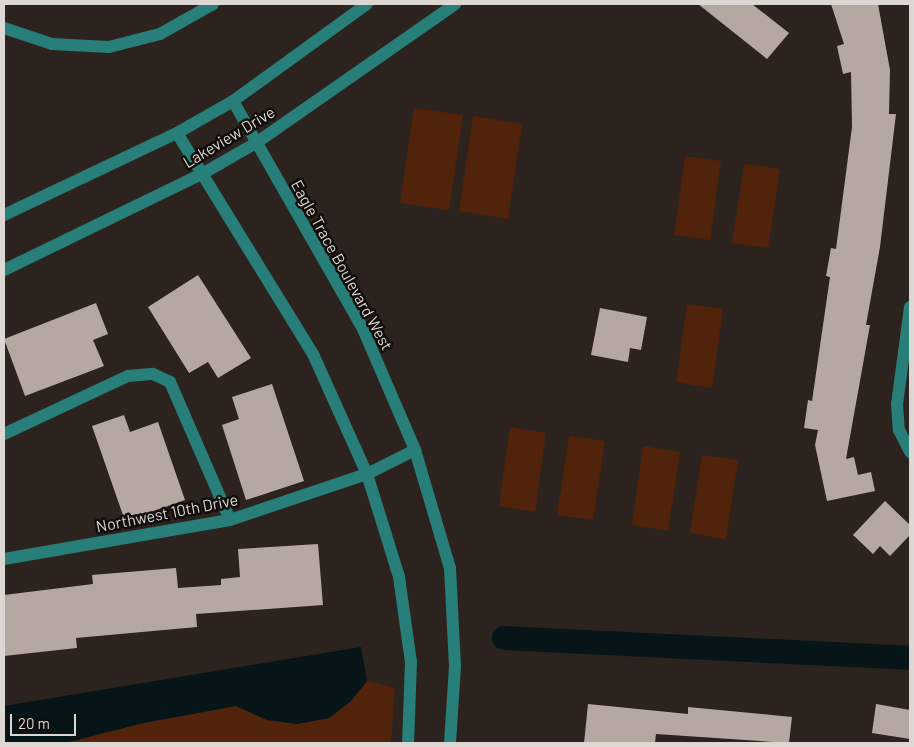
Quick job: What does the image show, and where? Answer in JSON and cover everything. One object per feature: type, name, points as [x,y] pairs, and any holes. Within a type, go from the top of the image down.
[{"type":"street","points":[[4,28],[52,44],[109,47],[160,34],[213,4]]},
{"type":"street","name":"Lakeview Drive","points":[[4,215],[177,133],[233,101],[367,4]]},
{"type":"street","name":"Lakeview Drive","points":[[4,270],[202,174],[256,144],[455,4]]},
{"type":"street","name":"Eagle Trace Boulevard West","points":[[233,101],[364,329],[415,450],[450,568],[455,666],[450,743]]},
{"type":"street","points":[[177,133],[313,354],[367,474],[399,577],[411,662],[408,743]]},
{"type":"street","points":[[909,451],[899,430],[897,404],[910,307]]},
{"type":"street","points":[[4,434],[128,376],[153,374],[170,382],[230,520]]},
{"type":"street","name":"Northwest 10th Drive","points":[[4,559],[230,520],[367,474],[415,450]]},
{"type":"shaded area","points":[[414,108],[463,115],[449,210],[400,203]]},
{"type":"shaded area","points":[[473,116],[522,124],[508,219],[459,211]]},
{"type":"shaded area","points":[[685,156],[721,161],[710,240],[674,235]]},
{"type":"shaded area","points":[[744,164],[780,169],[768,248],[732,243]]},
{"type":"shaded area","points":[[687,304],[723,309],[712,388],[676,382]]},
{"type":"shaded area","points":[[510,427],[546,433],[535,512],[499,506]]},
{"type":"shaded area","points":[[569,436],[605,441],[593,520],[557,515]]},
{"type":"shaded area","points":[[643,446],[680,452],[668,531],[632,525]]},
{"type":"shaded area","points":[[702,455],[738,460],[726,539],[690,533]]},
{"type":"shaded area","points":[[361,647],[367,681],[351,701],[329,718],[297,724],[267,720],[236,706],[143,723],[65,743],[4,743],[4,706]]},
{"type":"shaded area","points":[[367,681],[395,688],[391,743],[65,743],[143,723],[236,706],[267,720],[297,724],[329,718],[351,701]]},
{"type":"building","points":[[698,4],[752,4],[789,33],[767,59]]},
{"type":"building","points":[[831,4],[878,4],[890,70],[889,114],[896,114],[880,247],[866,325],[870,325],[846,459],[854,457],[858,475],[871,472],[875,491],[827,501],[815,445],[818,430],[804,428],[808,400],[812,401],[830,277],[826,276],[831,248],[836,249],[852,127],[851,72],[843,74],[837,46],[844,44]]},
{"type":"building","points":[[198,275],[251,358],[218,378],[208,362],[189,373],[148,307]]},
{"type":"building","points":[[96,303],[108,334],[93,340],[104,366],[25,396],[4,339]]},
{"type":"building","points":[[600,308],[647,317],[641,350],[630,348],[628,362],[591,355]]},
{"type":"building","points":[[272,384],[304,481],[246,500],[222,425],[239,419],[232,397]]},
{"type":"building","points":[[124,415],[130,432],[158,422],[185,500],[125,521],[92,426]]},
{"type":"building","points":[[885,501],[910,525],[910,535],[890,556],[880,546],[873,554],[853,535]]},
{"type":"building","points":[[318,544],[323,605],[196,614],[197,627],[76,638],[77,648],[4,656],[4,595],[93,584],[92,575],[176,568],[178,588],[221,585],[221,579],[240,577],[238,549]]},
{"type":"building","points":[[588,704],[688,714],[688,707],[792,717],[789,743],[656,734],[655,743],[584,743]]},
{"type":"building","points":[[876,704],[910,710],[910,739],[872,733]]},
{"type":"waterway","points":[[504,638],[910,658]]}]
